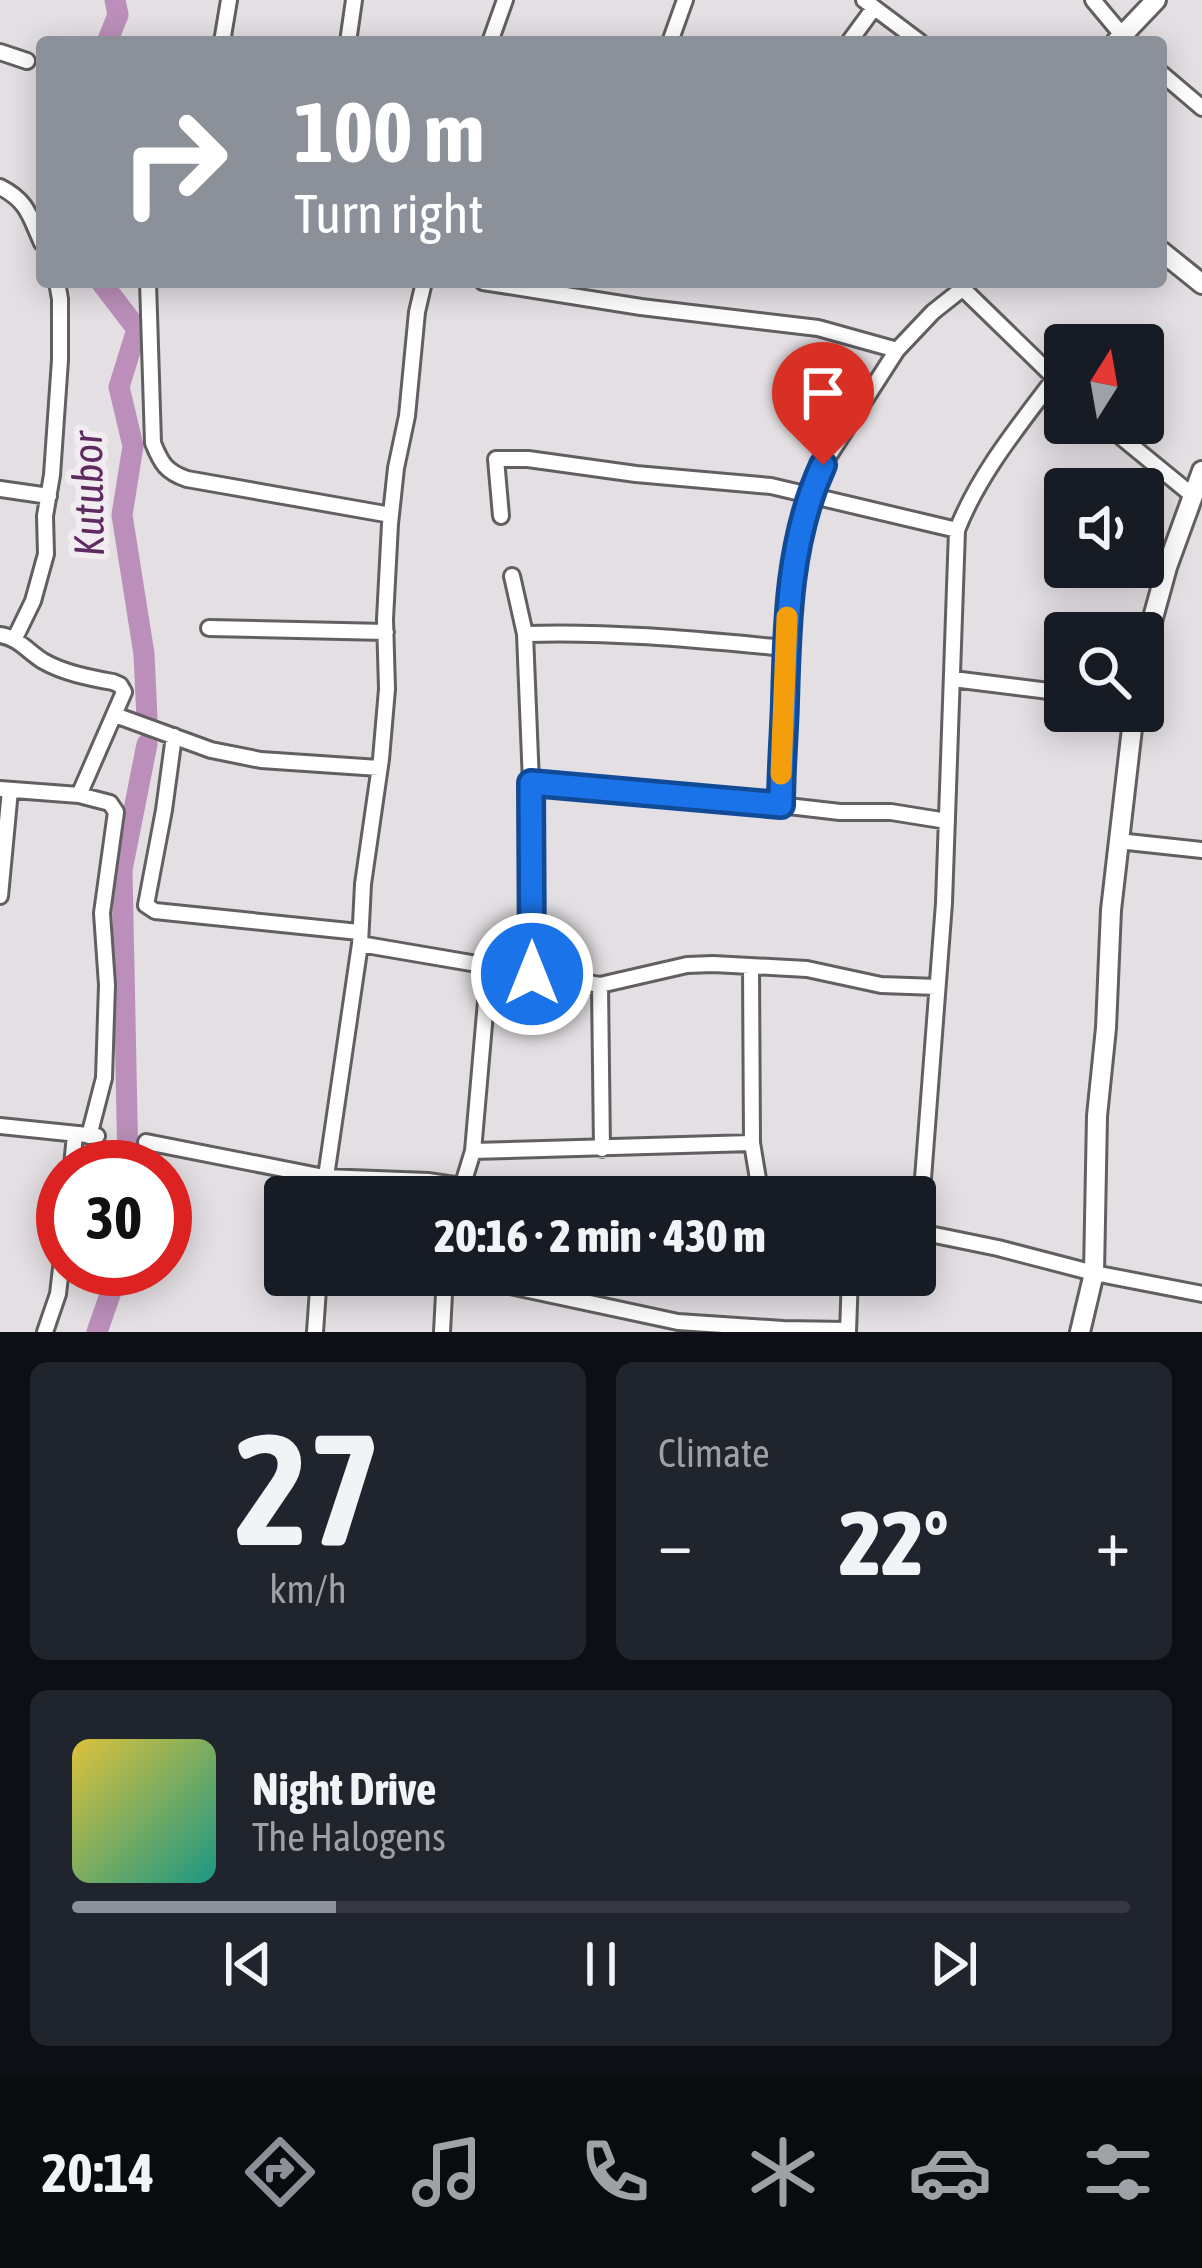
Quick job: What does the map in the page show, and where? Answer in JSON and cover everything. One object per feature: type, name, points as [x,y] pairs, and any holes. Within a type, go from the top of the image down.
[{"type":"street","points":[[223,36],[230,0]]},
{"type":"street","points":[[349,36],[354,0]]},
{"type":"street","points":[[672,36],[685,0]]},
{"type":"street","points":[[1093,0],[1119,36]]},
{"type":"street","points":[[1125,36],[1156,0]]},
{"type":"street","points":[[492,36],[501,1]]},
{"type":"street","points":[[852,36],[869,4],[912,36]]},
{"type":"street","points":[[0,52],[27,62]]},
{"type":"street","points":[[1167,79],[1202,108]]},
{"type":"street","points":[[0,187],[24,203],[36,230]]},
{"type":"street","points":[[1167,256],[1202,284]]},
{"type":"street","points":[[58,288],[60,360],[45,516],[46,554],[39,586],[8,636],[43,661],[121,685],[124,692],[80,795]]},
{"type":"street","points":[[148,288],[153,443],[162,465],[187,479],[391,514]]},
{"type":"street","points":[[324,1176],[380,768],[391,514],[423,288]]},
{"type":"street","points":[[521,288],[818,328],[897,350]]},
{"type":"street","points":[[781,805],[792,576],[811,496],[823,465],[897,350],[956,288]]},
{"type":"street","points":[[962,288],[1044,369]]},
{"type":"street","points":[[922,1176],[944,903],[957,530],[999,453],[1044,401]]},
{"type":"street","points":[[1138,444],[1199,482],[1153,612]]},
{"type":"street","points":[[501,516],[496,459],[528,459],[771,486],[957,530]]},
{"type":"street","points":[[0,489],[49,496]]},
{"type":"street","points":[[512,576],[525,634],[532,974]]},
{"type":"street","points":[[209,628],[386,632]]},
{"type":"street","points":[[525,634],[608,634],[786,648]]},
{"type":"street","points":[[953,679],[1044,690]]},
{"type":"street","points":[[115,715],[211,750],[261,760],[380,768]]},
{"type":"street","points":[[1080,1332],[1094,1273],[1097,1116],[1118,841],[1131,732]]},
{"type":"street","points":[[174,736],[146,904],[155,911],[360,938],[600,986],[687,965],[713,964],[827,972],[881,985],[937,987]]},
{"type":"street","points":[[531,783],[947,820]]},
{"type":"street","points":[[0,896],[5,789],[80,795],[110,803],[116,812],[102,913],[107,985],[104,1078],[85,1140]]},
{"type":"street","points":[[1118,841],[1202,850]]},
{"type":"street","points":[[465,1176],[473,1150],[489,967]]},
{"type":"street","points":[[752,967],[752,1143],[757,1176]]},
{"type":"street","points":[[600,986],[602,1149]]},
{"type":"street","points":[[0,1126],[87,1135]]},
{"type":"street","points":[[473,1150],[752,1143]]},
{"type":"street","points":[[192,1151],[319,1176]]},
{"type":"street","points":[[936,1235],[1202,1294]]},
{"type":"street","points":[[45,1332],[57,1296]]},
{"type":"street","points":[[315,1332],[318,1296]]},
{"type":"street","points":[[442,1332],[444,1296]]},
{"type":"street","points":[[552,1296],[678,1322],[848,1331],[849,1296]]},
{"type":"waterway","name":"Kutubor","points":[[109,36],[118,15],[115,0]]},
{"type":"waterway","name":"Kutubor","points":[[106,288],[137,329],[119,387],[133,446],[122,515],[144,654],[147,718]]},
{"type":"waterway","name":"Kutubor","points":[[127,1140],[122,870],[147,744]]},
{"type":"waterway","name":"Kutubor","points":[[97,1332],[110,1296]]},
{"type":"slow traffic","points":[[781,774],[787,617]]},
{"type":"route","points":[[532,974],[531,783],[781,805],[792,576],[823,465]]}]
